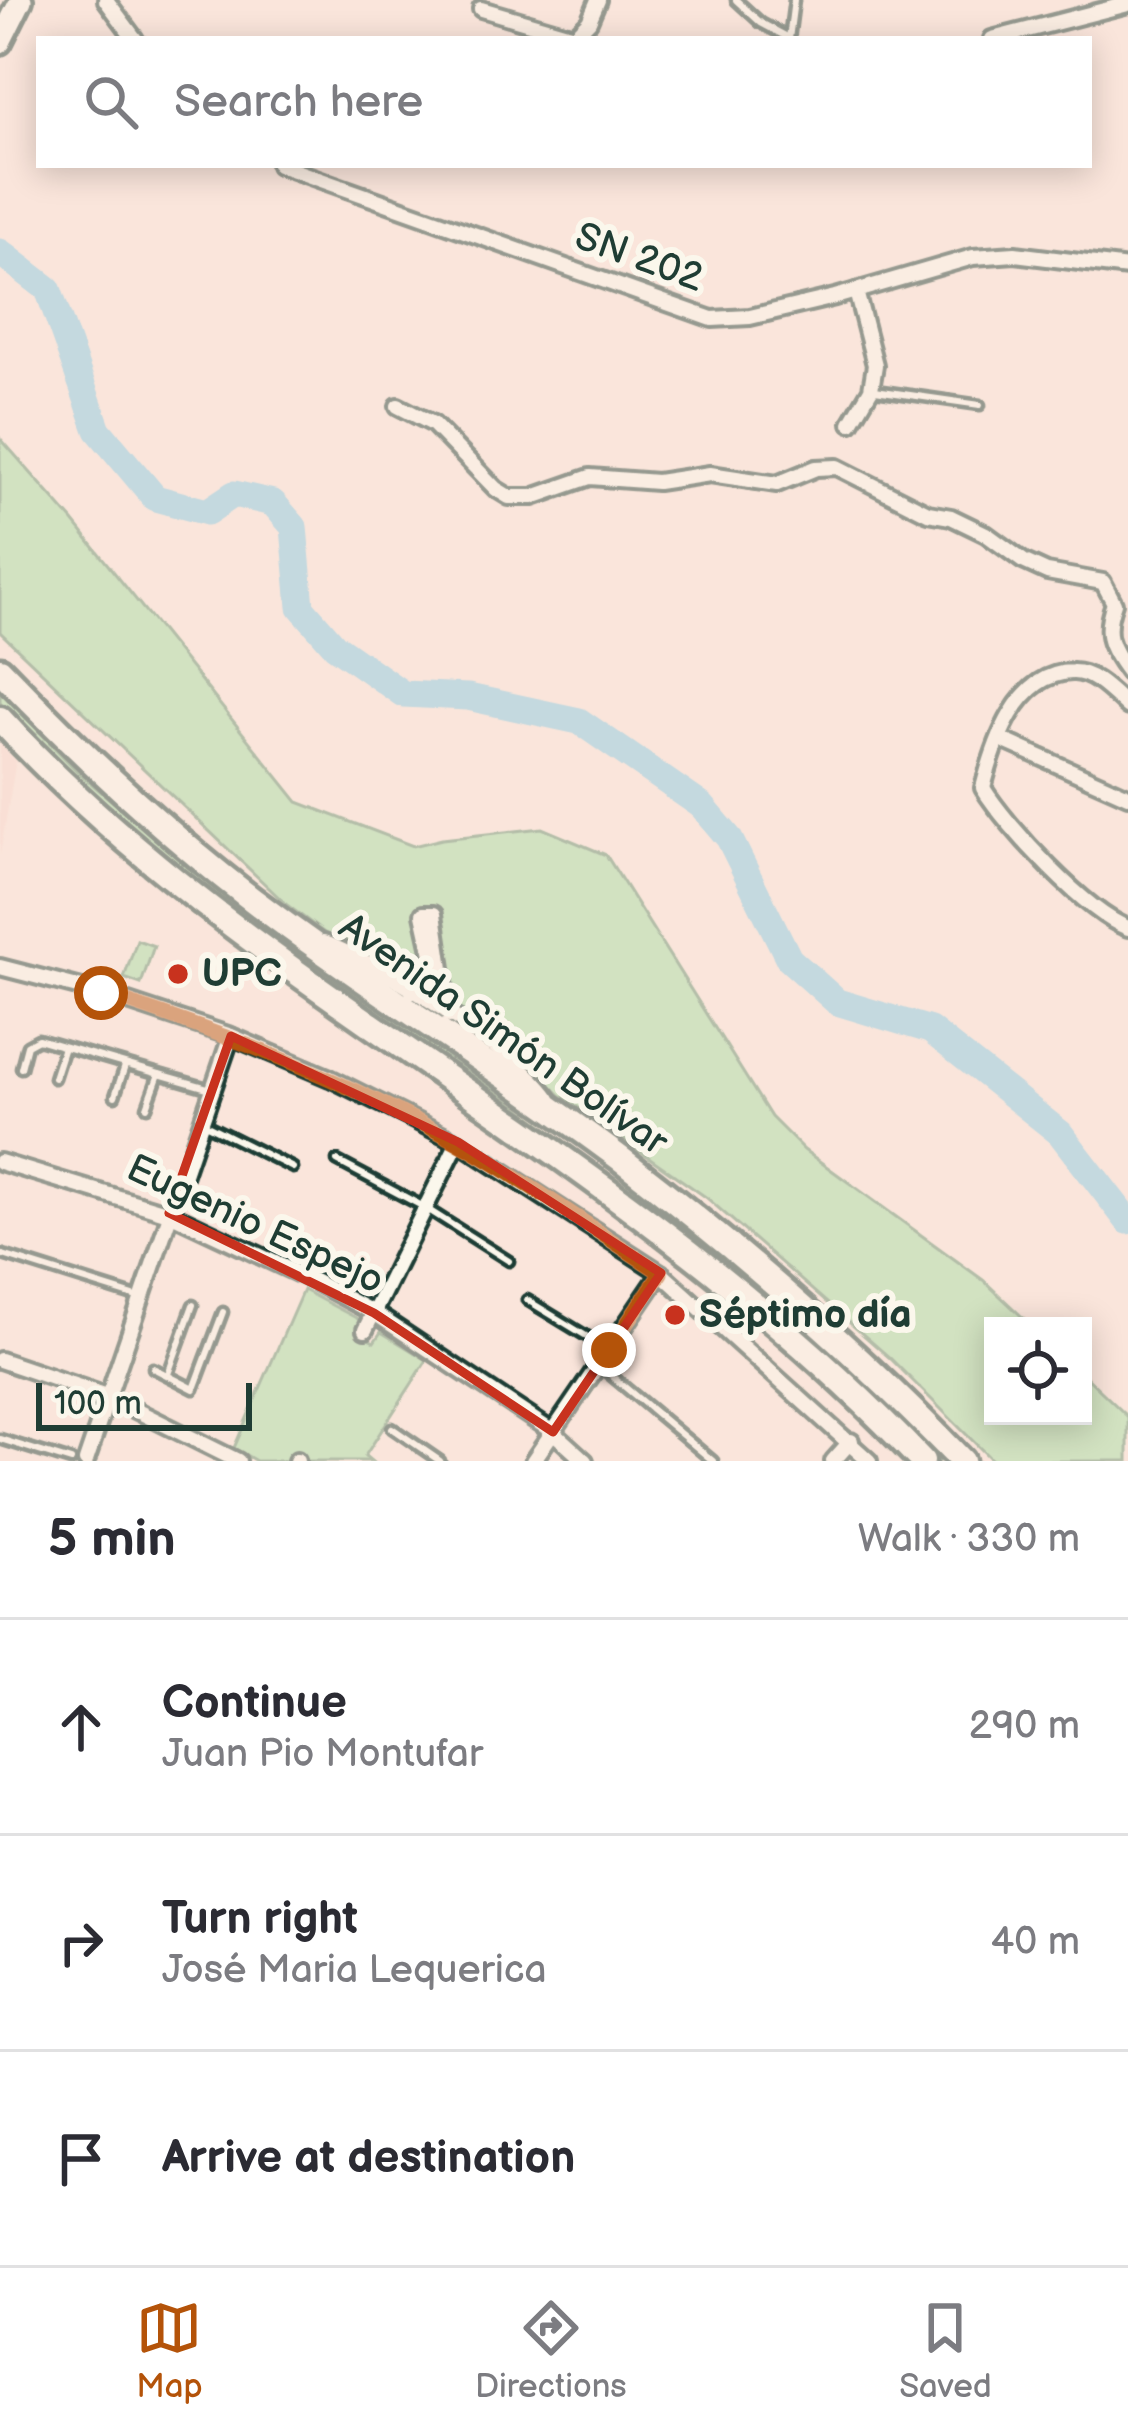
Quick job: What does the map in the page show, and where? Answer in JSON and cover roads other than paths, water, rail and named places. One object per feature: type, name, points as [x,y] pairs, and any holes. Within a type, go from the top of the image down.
[{"type":"highway","name":"Avenida Simón Bolívar","points":[[0,670],[118,788],[301,935],[558,1113],[778,1285],[962,1461]]},
{"type":"highway","name":"Avenida Simón Bolívar","points":[[0,719],[87,804],[268,954],[618,1198],[881,1418],[922,1461]]},
{"type":"main road","points":[[0,42],[21,0]]},
{"type":"street","points":[[106,0],[133,36]]},
{"type":"street","points":[[481,9],[574,36],[589,21],[598,0]]},
{"type":"street","points":[[1004,36],[1128,4]]},
{"type":"street","name":"SN 202","points":[[287,168],[722,320],[856,291],[973,257],[1015,254],[1128,268]]},
{"type":"street","points":[[850,423],[872,389],[873,349],[856,291]]},
{"type":"street","points":[[398,406],[434,424],[496,490],[509,497],[533,497],[590,477],[657,482],[710,474],[777,484],[816,468],[837,467],[928,513],[986,534],[1047,572],[1103,582],[1114,603],[1105,628],[1109,645],[1128,672]]},
{"type":"street","points":[[1128,707],[1096,680],[1073,671],[1048,678],[1030,690],[1007,719],[983,788],[996,809],[1105,917],[1128,928]]},
{"type":"street","points":[[1000,739],[1128,796]]},
{"type":"street","points":[[412,992],[430,986],[436,977],[424,914],[434,914],[449,1016]]},
{"type":"street","points":[[301,935],[358,955],[449,1016],[526,1070],[558,1113]]},
{"type":"street","points":[[0,967],[101,993],[231,1036],[331,1078],[458,1142],[661,1273],[869,1461]]},
{"type":"street","points":[[86,1461],[231,1036]]},
{"type":"street","points":[[365,1330],[458,1142]]},
{"type":"street","name":"Eugenio Espejo","points":[[0,1162],[169,1213],[374,1313],[553,1432],[585,1461]]},
{"type":"street","points":[[533,1461],[661,1273]]},
{"type":"street","points":[[0,1360],[109,1397],[238,1461]]},
{"type":"street","points":[[833,1461],[851,1441]]},
{"type":"lane","points":[[736,0],[760,23],[785,36]]},
{"type":"lane","points":[[789,36],[794,0]]},
{"type":"lane","points":[[872,389],[980,405]]},
{"type":"lane","points":[[21,1068],[32,1040],[211,1089]]},
{"type":"lane","points":[[54,1078],[64,1047]]},
{"type":"lane","points":[[115,1096],[126,1064]]},
{"type":"lane","points":[[147,1106],[159,1074]]},
{"type":"lane","points":[[200,1122],[293,1168]]},
{"type":"lane","points":[[337,1161],[509,1262]]},
{"type":"lane","points":[[0,1254],[140,1298]]},
{"type":"lane","points":[[526,1300],[609,1350]]},
{"type":"lane","points":[[168,1374],[193,1305]]},
{"type":"lane","points":[[153,1368],[190,1389],[195,1387],[223,1312]]},
{"type":"lane","points":[[121,1359],[137,1364]]},
{"type":"lane","points":[[599,1366],[713,1461]]},
{"type":"lane","points":[[392,1429],[440,1461]]},
{"type":"lane","points":[[0,1439],[71,1461]]},
{"type":"waterway","points":[[0,252],[48,289],[98,430],[155,498],[207,512],[234,494],[273,503],[294,527],[301,607],[335,646],[403,694],[468,697],[579,721],[702,806],[729,838],[789,959],[837,1002],[930,1030],[1060,1133],[1128,1221]]},
{"type":"place","name":"UPC","points":[[178,974]]},
{"type":"place","name":"Séptimo día","points":[[675,1315]]}]
